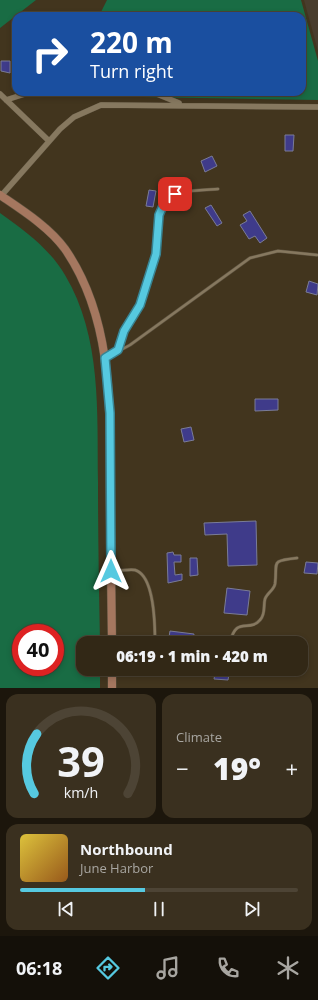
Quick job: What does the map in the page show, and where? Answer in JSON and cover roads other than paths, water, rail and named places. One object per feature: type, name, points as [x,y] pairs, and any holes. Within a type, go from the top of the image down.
[{"type":"street","points":[[0,94],[48,141]]},
{"type":"street","points":[[6,100],[18,96]]},
{"type":"street","points":[[161,96],[182,105]]},
{"type":"street","points":[[112,636],[110,413],[105,358],[94,312],[79,273],[64,248],[50,232],[0,196],[48,141],[74,116],[102,105],[318,107]]},
{"type":"street","points":[[112,676],[112,688]]},
{"type":"lane","points":[[118,350],[124,331],[140,305],[150,276],[156,249],[159,215],[166,199],[175,194],[218,189]]},
{"type":"lane","points":[[105,358],[130,345],[250,258],[278,251],[317,255]]},
{"type":"lane","points":[[232,636],[235,629],[240,626],[254,624],[261,620],[264,613],[265,600],[275,585],[274,569],[277,563],[282,559],[297,558]]},
{"type":"lane","points":[[111,571],[135,570],[144,575],[149,584],[155,619],[155,636]]}]
